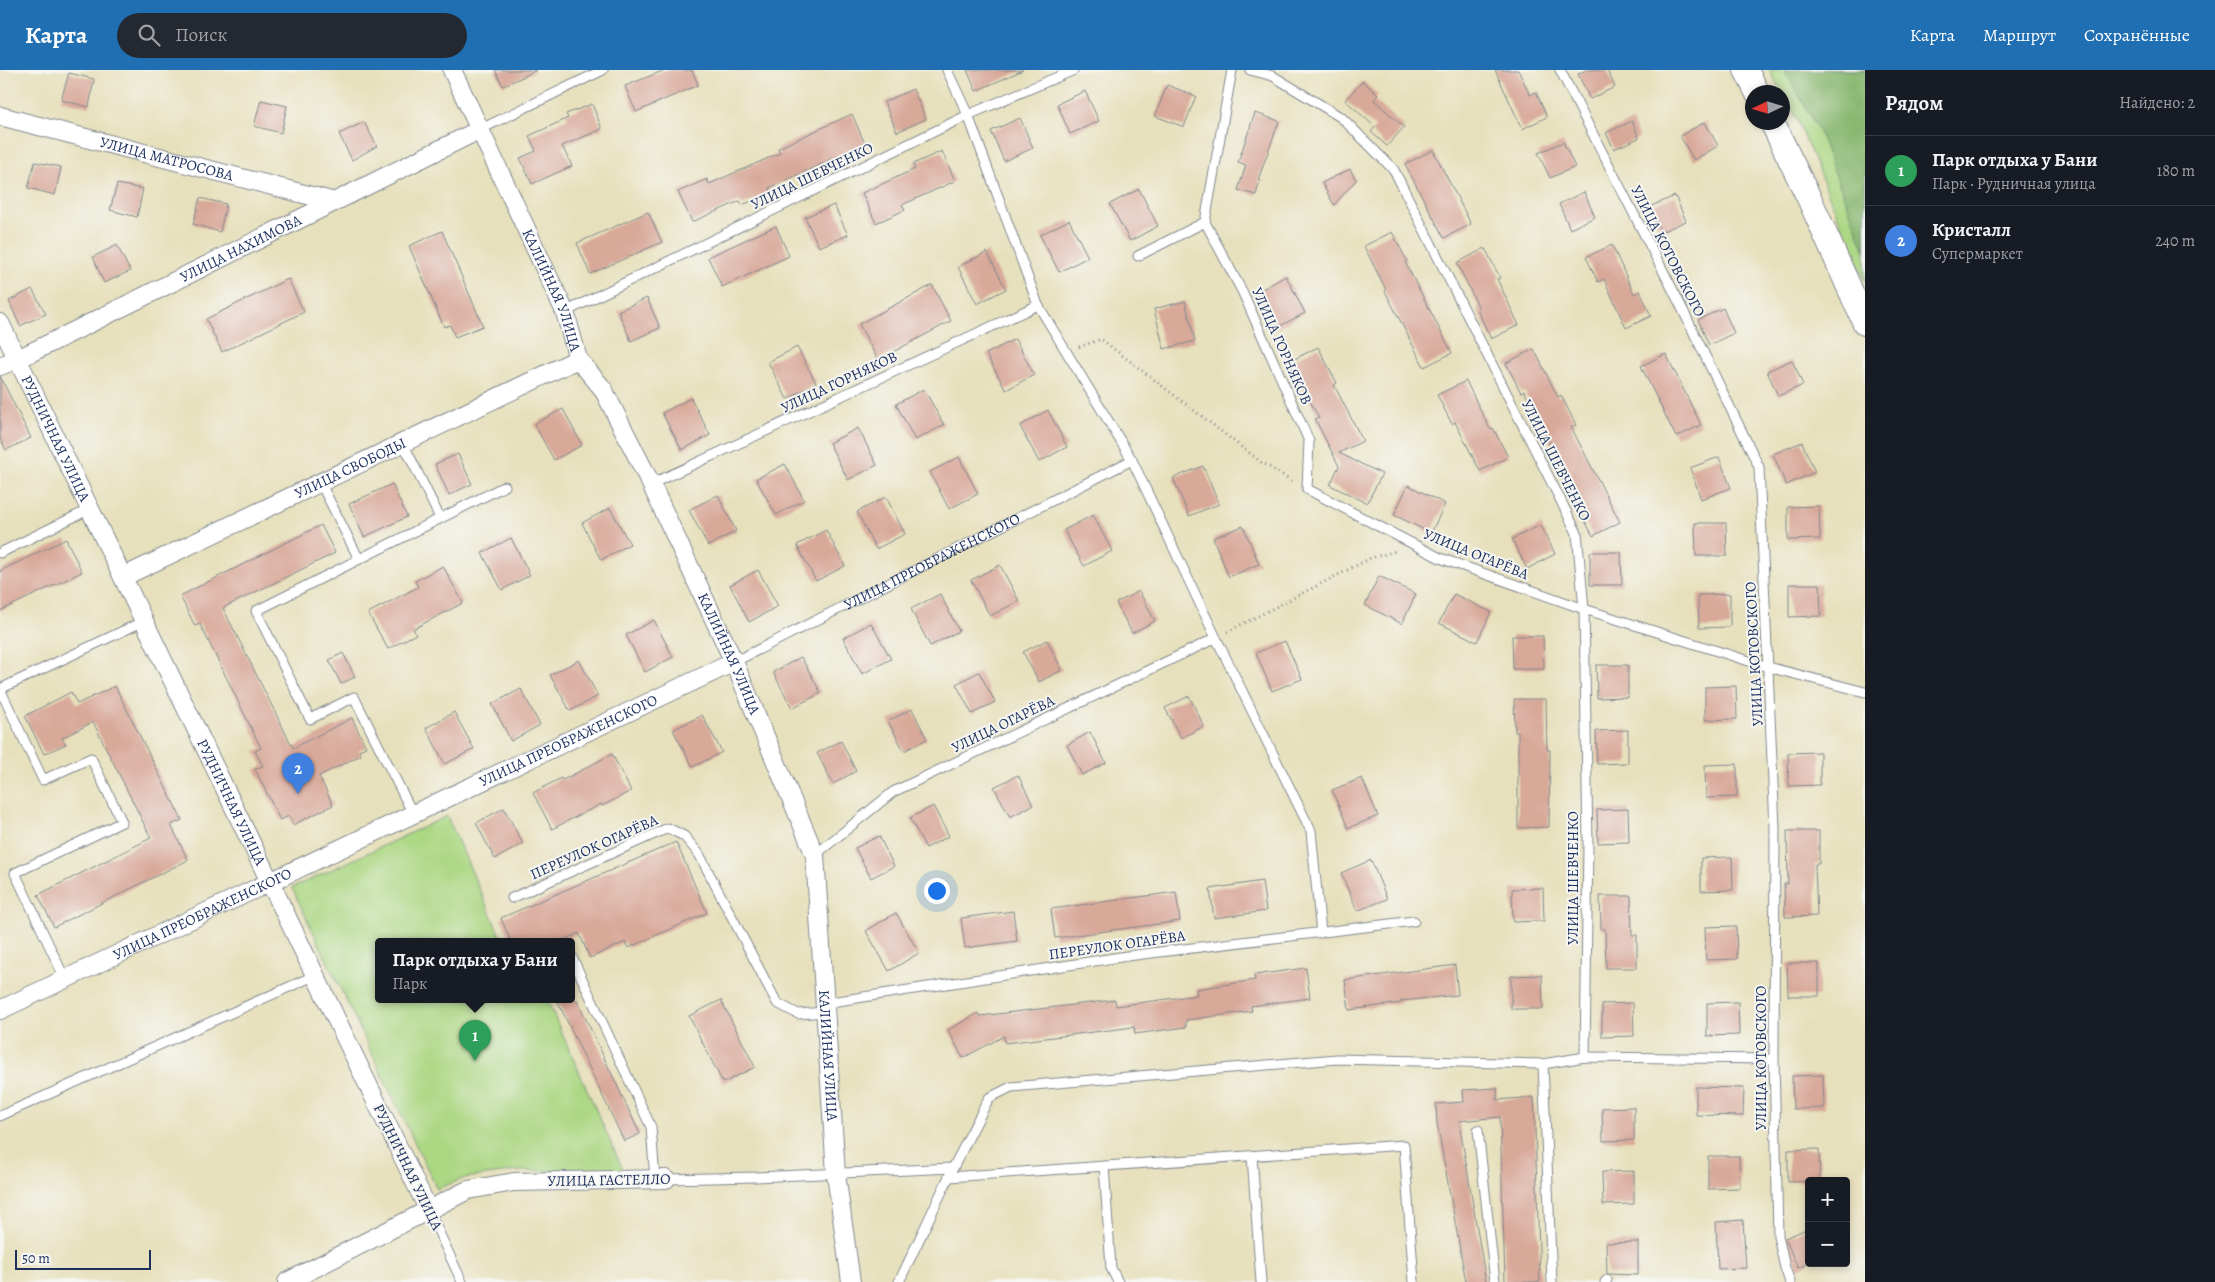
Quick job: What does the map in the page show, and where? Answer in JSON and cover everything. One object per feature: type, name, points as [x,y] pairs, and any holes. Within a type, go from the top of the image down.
[{"type":"main road","points":[[1746,70],[1754,85]]},
{"type":"main road","points":[[1776,130],[1809,198],[1865,323]]},
{"type":"street","name":"КАЛИЙНАЯ УЛИЦА","points":[[452,70],[565,312],[578,359],[603,390],[651,484],[734,662],[815,855],[836,1174],[851,1282]]},
{"type":"street","name":"УЛИЦА МАТРОСОВА","points":[[0,116],[335,202]]},
{"type":"street","name":"УЛИЦА НАХИМОВА","points":[[0,366],[18,360],[479,130]]},
{"type":"street","name":"РУДНИЧНАЯ УЛИЦА","points":[[0,323],[429,1211]]},
{"type":"street","name":"УЛИЦА СВОБОДЫ","points":[[123,576],[578,359]]},
{"type":"street","points":[[0,360],[18,360]]},
{"type":"street","name":"УЛИЦА ПРЕОБРАЖЕНСКОГО","points":[[0,1010],[734,662]]},
{"type":"street","name":"УЛИЦА ГАСТЕЛЛО","points":[[286,1282],[468,1190],[514,1182],[661,1179]]},
{"type":"lane","points":[[479,130],[603,70]]},
{"type":"lane","points":[[947,70],[968,115],[1038,305],[1132,460],[1216,638],[1311,831],[1320,933]]},
{"type":"lane","name":"УЛИЦА ШЕВЧЕНКО","points":[[565,312],[968,115],[1074,70]]},
{"type":"lane","points":[[1138,256],[1205,222],[1232,70]]},
{"type":"lane","name":"УЛИЦА ШЕВЧЕНКО","points":[[1250,70],[1273,76],[1342,118],[1394,170],[1577,533],[1584,609],[1588,844],[1585,1057]]},
{"type":"lane","name":"УЛИЦА КОТОВСКОГО","points":[[1560,70],[1679,302],[1759,467],[1775,828],[1774,1059],[1778,1236],[1790,1282]]},
{"type":"lane","name":"УЛИЦА ГОРНЯКОВ","points":[[1205,222],[1247,301],[1309,441],[1306,489]]},
{"type":"lane","name":"УЛИЦА ГОРНЯКОВ","points":[[651,484],[1038,305]]},
{"type":"lane","points":[[403,443],[440,518]]},
{"type":"lane","name":"УЛИЦА ПРЕОБРАЖЕНСКОГО","points":[[734,662],[1132,460]]},
{"type":"lane","points":[[320,482],[359,559]]},
{"type":"lane","points":[[413,814],[354,697],[310,719],[256,611],[505,486]]},
{"type":"lane","name":"УЛИЦА ОГАРЁВА","points":[[1306,489],[1440,558],[1584,609],[1768,667],[1865,692]]},
{"type":"lane","points":[[0,553],[90,509]]},
{"type":"lane","points":[[65,979],[15,873],[122,822],[91,758],[43,780],[0,689],[144,621]]},
{"type":"lane","name":"УЛИЦА ОГАРЁВА","points":[[815,855],[894,792],[1216,638]]},
{"type":"lane","name":"ПЕРЕУЛОК ОГАРЁВА","points":[[512,898],[668,828],[684,836],[698,854],[777,1003],[798,1014],[1127,956],[1414,921]]},
{"type":"lane","points":[[575,964],[651,1127],[661,1179]]},
{"type":"lane","points":[[0,1116],[316,975]]},
{"type":"lane","points":[[899,1282],[953,1168],[990,1098],[1011,1088],[1337,1059],[1543,1064],[1585,1057],[1774,1059]]},
{"type":"lane","points":[[1543,1064],[1552,1282]]},
{"type":"lane","points":[[1478,1130],[1495,1282]]},
{"type":"lane","points":[[949,1177],[1404,1145],[1414,1282]]},
{"type":"lane","points":[[1252,1156],[1261,1282]]},
{"type":"lane","points":[[1104,1166],[1111,1268],[1118,1282]]},
{"type":"lane","name":"УЛИЦА ГАСТЕЛЛО","points":[[661,1179],[836,1174],[953,1168]]},
{"type":"lane","name":"РУДНИЧНАЯ УЛИЦА","points":[[429,1211],[462,1282]]},
{"type":"path","points":[[1066,351],[1101,340],[1261,462],[1306,489]]},
{"type":"path","points":[[1216,638],[1371,558],[1416,546]]},
{"type":"green space","points":[[1769,70],[1865,70],[1865,281],[1790,106],[1790,85],[1778,85]]},
{"type":"green space","points":[[1784,70],[1865,70],[1865,251],[1817,127]]},
{"type":"green space","points":[[447,816],[501,938],[375,938],[375,1003],[548,1003],[623,1170],[517,1171],[465,1178],[437,1189],[292,888]]},
{"type":"building","points":[[495,70],[537,70],[503,86]]},
{"type":"building","points":[[665,70],[692,70],[698,85],[636,112],[625,86]]},
{"type":"building","points":[[967,70],[1023,70],[976,91]]},
{"type":"building","points":[[1495,70],[1518,70],[1530,95],[1536,92],[1547,117],[1522,129]]},
{"type":"building","points":[[1586,70],[1607,70],[1615,87],[1590,99],[1578,74]]},
{"type":"building","points":[[69,73],[94,79],[89,107],[61,100]]},
{"type":"building","points":[[1363,81],[1378,95],[1374,100],[1404,127],[1387,146],[1371,132],[1375,127],[1345,100]]},
{"type":"building","points":[[1167,85],[1196,96],[1184,127],[1155,116]]},
{"type":"building","points":[[913,89],[926,119],[897,132],[884,102]]},
{"type":"building","points":[[1085,91],[1099,121],[1070,134],[1057,104]]},
{"type":"building","points":[[261,100],[287,106],[281,133],[254,126]]},
{"type":"building","points":[[592,104],[602,129],[562,146],[572,166],[532,184],[520,158],[536,151],[529,136],[568,118],[566,114]]},
{"type":"building","points":[[1255,113],[1279,121],[1258,180],[1260,180],[1256,195],[1238,190],[1246,165],[1238,162]]},
{"type":"building","points":[[852,114],[865,144],[769,188],[771,193],[742,205],[740,201],[692,222],[678,192],[707,179],[709,184],[780,153],[778,148]]},
{"type":"building","points":[[1020,118],[1033,148],[1004,161],[991,131]]},
{"type":"building","points":[[1632,121],[1639,138],[1614,149],[1606,133]]},
{"type":"building","points":[[364,122],[377,146],[352,160],[339,134]]},
{"type":"building","points":[[1705,122],[1718,146],[1694,160],[1680,136]]},
{"type":"building","points":[[1563,142],[1575,167],[1550,178],[1538,153]]},
{"type":"building","points":[[1433,150],[1471,224],[1444,238],[1405,164]]},
{"type":"building","points":[[942,151],[955,181],[902,205],[905,210],[876,223],[862,193],[915,169],[913,164]]},
{"type":"building","points":[[35,162],[61,167],[55,195],[28,188]]},
{"type":"building","points":[[1350,169],[1356,180],[1334,205],[1322,183]]},
{"type":"building","points":[[117,184],[143,189],[137,217],[110,210]]},
{"type":"building","points":[[1139,189],[1158,226],[1130,241],[1110,204]]},
{"type":"building","points":[[1584,192],[1595,217],[1570,229],[1559,204]]},
{"type":"building","points":[[1675,196],[1686,221],[1661,232],[1649,207]]},
{"type":"building","points":[[200,198],[226,204],[220,232],[193,224]]},
{"type":"building","points":[[834,205],[848,235],[819,247],[805,217]]},
{"type":"building","points":[[648,212],[662,242],[590,274],[577,243]]},
{"type":"building","points":[[1069,220],[1088,257],[1059,272],[1040,235]]},
{"type":"building","points":[[776,226],[789,256],[722,287],[708,257]]},
{"type":"building","points":[[442,231],[483,326],[455,337],[450,325],[444,327],[409,246]]},
{"type":"building","points":[[1392,232],[1407,261],[1405,262],[1452,353],[1424,367],[1364,246]]},
{"type":"building","points":[[117,245],[130,271],[104,283],[93,257]]},
{"type":"building","points":[[1612,245],[1634,294],[1640,291],[1651,316],[1626,328],[1604,279],[1598,282],[1586,257]]},
{"type":"building","points":[[1485,248],[1500,278],[1497,279],[1519,325],[1491,339],[1477,309],[1479,308],[1457,263]]},
{"type":"building","points":[[987,252],[1006,289],[977,304],[958,267]]},
{"type":"building","points":[[1286,276],[1305,313],[1276,328],[1257,292]]},
{"type":"building","points":[[288,279],[304,312],[222,352],[206,319]]},
{"type":"building","points":[[932,285],[951,321],[878,360],[859,324]]},
{"type":"building","points":[[32,289],[46,314],[20,326],[9,301]]},
{"type":"building","points":[[647,298],[660,328],[631,341],[618,311]]},
{"type":"building","points":[[1185,301],[1195,341],[1164,349],[1154,309]]},
{"type":"building","points":[[1723,308],[1734,333],[1709,345],[1698,320]]},
{"type":"building","points":[[1015,339],[1034,375],[1006,390],[986,354]]},
{"type":"building","points":[[797,347],[816,383],[787,399],[768,362]]},
{"type":"building","points":[[1318,347],[1337,383],[1334,385],[1363,441],[1339,453],[1382,474],[1367,503],[1330,485],[1339,466],[1315,419],[1319,418],[1289,362]]},
{"type":"building","points":[[1534,349],[1558,397],[1561,395],[1576,425],[1571,427],[1620,522],[1593,536],[1551,457],[1556,455],[1524,391],[1521,393],[1506,363]]},
{"type":"building","points":[[1666,354],[1701,425],[1676,437],[1641,366]]},
{"type":"building","points":[[1792,360],[1803,385],[1778,396],[1767,371]]},
{"type":"building","points":[[0,376],[31,438],[6,450],[0,438]]},
{"type":"building","points":[[1466,381],[1490,429],[1493,428],[1508,457],[1480,471],[1455,422],[1452,424],[1437,395]]},
{"type":"building","points":[[924,389],[944,425],[915,440],[896,404]]},
{"type":"building","points":[[691,398],[710,435],[682,450],[662,413]]},
{"type":"building","points":[[563,409],[582,445],[554,460],[534,424]]},
{"type":"building","points":[[1048,410],[1067,447],[1039,462],[1020,426]]},
{"type":"building","points":[[858,428],[877,465],[848,480],[829,443]]},
{"type":"building","points":[[1802,442],[1815,472],[1786,485],[1773,454]]},
{"type":"building","points":[[458,454],[472,484],[449,495],[435,464]]},
{"type":"building","points":[[959,457],[978,494],[949,509],[930,472]]},
{"type":"building","points":[[1719,457],[1731,488],[1701,499],[1690,468]]},
{"type":"building","points":[[785,464],[804,500],[776,515],[756,479]]},
{"type":"building","points":[[1203,466],[1219,504],[1189,516],[1173,478]]},
{"type":"building","points":[[392,484],[407,517],[364,537],[349,504]]},
{"type":"building","points":[[1408,485],[1445,504],[1431,533],[1394,515]]},
{"type":"building","points":[[718,495],[736,531],[708,546],[689,510]]},
{"type":"building","points":[[886,497],[905,534],[876,549],[857,512]]},
{"type":"building","points":[[1819,506],[1820,539],[1788,540],[1788,507]]},
{"type":"building","points":[[610,508],[630,544],[601,560],[582,523]]},
{"type":"building","points":[[1093,515],[1112,551],[1084,566],[1064,530]]},
{"type":"building","points":[[1695,523],[1726,523],[1727,556],[1696,556]]},
{"type":"building","points":[[321,525],[335,553],[223,608],[293,748],[352,718],[366,747],[359,750],[361,755],[319,776],[333,805],[293,825],[289,816],[280,820],[255,769],[263,766],[255,751],[261,748],[200,624],[195,626],[180,596]]},
{"type":"building","points":[[1541,525],[1555,554],[1527,569],[1512,539]]},
{"type":"building","points":[[1243,526],[1259,564],[1229,577],[1213,538]]},
{"type":"building","points":[[826,530],[845,566],[816,581],[797,545]]},
{"type":"building","points":[[511,538],[530,575],[502,590],[482,553]]},
{"type":"building","points":[[66,539],[82,572],[0,611],[0,571]]},
{"type":"building","points":[[1590,552],[1621,552],[1622,585],[1590,585]]},
{"type":"building","points":[[1000,565],[1019,601],[990,616],[971,580]]},
{"type":"building","points":[[443,566],[463,603],[413,629],[416,634],[388,649],[368,613],[418,587],[415,581]]},
{"type":"building","points":[[758,570],[778,606],[749,622],[730,585]]},
{"type":"building","points":[[1379,576],[1416,594],[1402,624],[1365,605]]},
{"type":"building","points":[[1789,584],[1820,584],[1821,616],[1789,617]]},
{"type":"building","points":[[1139,591],[1155,621],[1132,633],[1116,603]]},
{"type":"building","points":[[940,594],[959,631],[930,646],[911,609]]},
{"type":"building","points":[[1454,594],[1491,612],[1477,642],[1439,623]]},
{"type":"building","points":[[1730,594],[1730,627],[1699,628],[1698,595]]},
{"type":"building","points":[[654,620],[673,657],[645,672],[626,635]]},
{"type":"building","points":[[871,623],[891,659],[862,674],[843,638]]},
{"type":"building","points":[[1512,636],[1543,636],[1544,669],[1513,669]]},
{"type":"building","points":[[1047,640],[1062,670],[1039,682],[1023,652]]},
{"type":"building","points":[[1285,641],[1302,679],[1272,691],[1256,653]]},
{"type":"building","points":[[343,653],[355,677],[341,684],[329,660]]},
{"type":"building","points":[[801,657],[821,693],[792,708],[773,672]]},
{"type":"building","points":[[579,660],[598,696],[570,711],[550,675]]},
{"type":"building","points":[[1596,665],[1628,665],[1628,697],[1597,698]]},
{"type":"building","points":[[979,672],[995,702],[972,714],[956,684]]},
{"type":"building","points":[[115,686],[182,820],[171,825],[188,860],[54,927],[38,895],[151,838],[93,722],[62,738],[66,744],[44,754],[25,716],[71,692],[77,704]]},
{"type":"building","points":[[1736,686],[1737,719],[1705,720],[1705,687]]},
{"type":"building","points":[[521,689],[540,725],[511,741],[492,704]]},
{"type":"building","points":[[1189,696],[1204,726],[1181,738],[1165,708]]},
{"type":"building","points":[[1514,699],[1546,699],[1547,750],[1550,750],[1549,827],[1518,828],[1518,732],[1515,732]]},
{"type":"building","points":[[912,709],[927,739],[904,751],[888,721]]},
{"type":"building","points":[[454,712],[474,749],[445,764],[426,728]]},
{"type":"building","points":[[702,715],[722,752],[693,767],[673,730]]},
{"type":"building","points":[[1628,730],[1628,763],[1597,764],[1596,731]]},
{"type":"building","points":[[1090,732],[1106,763],[1082,775],[1067,745]]},
{"type":"building","points":[[841,741],[856,771],[833,784],[817,753]]},
{"type":"building","points":[[1820,752],[1820,785],[1789,786],[1788,753]]},
{"type":"building","points":[[612,754],[631,791],[552,829],[533,793],[561,778],[563,780]]},
{"type":"building","points":[[1737,764],[1737,797],[1706,798],[1705,765]]},
{"type":"building","points":[[1018,775],[1033,805],[1010,817],[994,787]]},
{"type":"building","points":[[1362,778],[1378,816],[1348,828],[1332,790]]},
{"type":"building","points":[[933,806],[949,836],[926,848],[910,818]]},
{"type":"building","points":[[504,808],[523,844],[495,859],[476,823]]},
{"type":"building","points":[[1628,809],[1629,842],[1598,843],[1597,810]]},
{"type":"building","points":[[1787,831],[1819,831],[1819,864],[1815,864],[1817,916],[1785,917],[1784,884],[1788,884]]},
{"type":"building","points":[[879,836],[894,866],[871,878],[855,848]]},
{"type":"building","points":[[676,842],[707,913],[628,948],[625,942],[590,958],[579,933],[568,938],[509,938],[501,918]]},
{"type":"building","points":[[1732,857],[1733,890],[1701,891],[1701,858]]},
{"type":"building","points":[[1371,860],[1387,899],[1357,911],[1341,873]]},
{"type":"building","points":[[1262,881],[1266,911],[1214,918],[1210,889]]},
{"type":"building","points":[[1543,888],[1544,921],[1513,922],[1512,889]]},
{"type":"building","points":[[1176,892],[1180,921],[1055,938],[1051,909]]},
{"type":"building","points":[[1600,896],[1631,896],[1632,935],[1637,935],[1637,968],[1606,968],[1605,929],[1601,929]]},
{"type":"building","points":[[1013,911],[1017,941],[965,948],[961,918]]},
{"type":"building","points":[[896,913],[919,953],[889,971],[866,931]]},
{"type":"building","points":[[1736,926],[1737,959],[1706,960],[1705,927]]},
{"type":"building","points":[[1787,963],[1819,963],[1819,996],[1788,996]]},
{"type":"building","points":[[1455,965],[1458,995],[1401,1001],[1401,1003],[1349,1010],[1345,980]]},
{"type":"building","points":[[1306,968],[1310,998],[1251,1006],[1252,1011],[1186,1020],[1186,1027],[1135,1034],[1134,1027],[1005,1043],[1004,1036],[963,1058],[948,1030],[978,1013],[980,1016],[1115,1000],[1116,1006],[1197,995],[1196,989],[1255,980],[1254,975]]},
{"type":"building","points":[[1542,975],[1543,1009],[1511,1009],[1511,976]]},
{"type":"building","points":[[575,1000],[577,1000],[640,1134],[624,1141],[558,1003],[575,1003]]},
{"type":"building","points":[[721,1000],[755,1067],[723,1083],[689,1016]]},
{"type":"building","points":[[1738,1002],[1739,1035],[1707,1036],[1707,1003]]},
{"type":"building","points":[[1633,1003],[1634,1036],[1602,1037],[1602,1004]]},
{"type":"building","points":[[1823,1075],[1824,1108],[1793,1109],[1792,1076]]},
{"type":"building","points":[[1696,1087],[1744,1088],[1743,1116],[1696,1115]]},
{"type":"building","points":[[1497,1088],[1497,1100],[1534,1097],[1540,1282],[1505,1282],[1500,1117],[1459,1121],[1486,1282],[1466,1282],[1437,1123],[1436,1104],[1464,1102],[1463,1090]]},
{"type":"building","points":[[1634,1107],[1634,1140],[1603,1141],[1602,1108]]},
{"type":"building","points":[[1819,1149],[1820,1177],[1805,1177],[1805,1181],[1788,1182],[1788,1150]]},
{"type":"building","points":[[1708,1156],[1739,1156],[1740,1188],[1708,1189]]},
{"type":"building","points":[[1634,1171],[1634,1204],[1603,1205],[1602,1172]]},
{"type":"building","points":[[1743,1220],[1746,1268],[1718,1269],[1716,1222]]},
{"type":"building","points":[[1805,1230],[1805,1265],[1798,1268],[1785,1238]]},
{"type":"building","points":[[1638,1242],[1638,1275],[1607,1274],[1606,1243]]},
{"type":"place","name":"Кристалл","points":[[298,794]]},
{"type":"place","name":"Парк отдыха у Бани","points":[[475,1061]]}]
